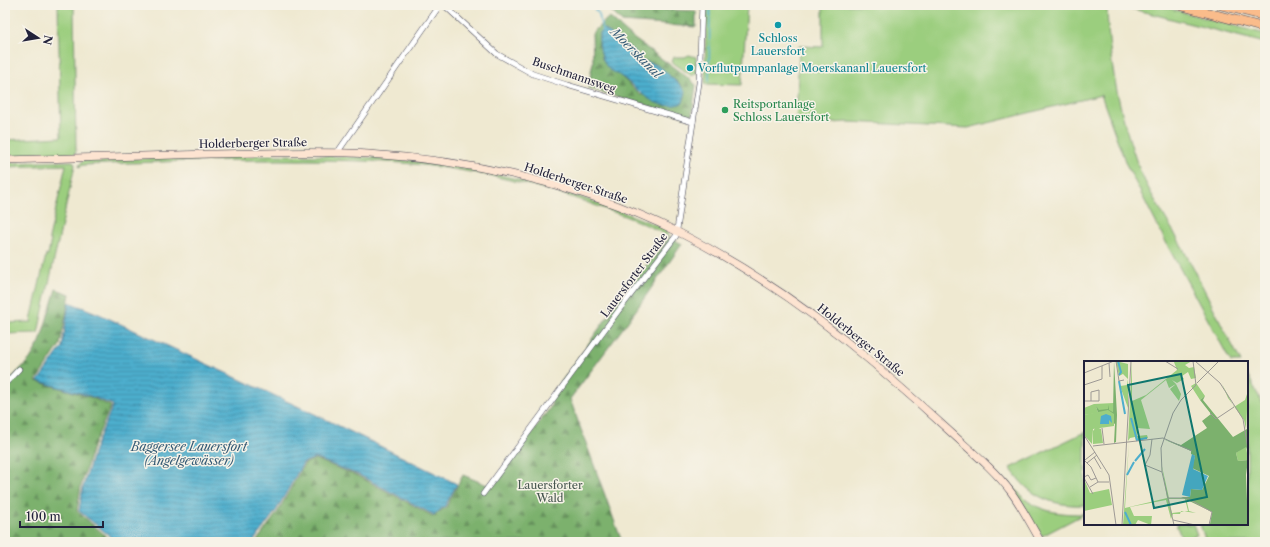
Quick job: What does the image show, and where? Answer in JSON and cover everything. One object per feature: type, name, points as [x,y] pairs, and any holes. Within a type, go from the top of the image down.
[{"type":"highway","points":[[1179,5],[1265,28]]},
{"type":"highway","points":[[1221,5],[1265,16]]},
{"type":"main road","name":"Holderberger Straße","points":[[5,160],[245,154],[371,154],[442,162],[513,174],[583,194],[631,212],[676,232],[775,288],[842,336],[990,468],[1011,492],[1041,542]]},
{"type":"street","points":[[338,153],[440,5]]},
{"type":"street","name":"Buschmannsweg","points":[[444,5],[497,54],[533,74],[693,122]]},
{"type":"street","name":"Lauersforter Straße","points":[[483,494],[619,310],[676,236],[699,83],[702,5]]},
{"type":"street","points":[[5,384],[19,368]]},
{"type":"green space","points":[[58,5],[74,5],[75,155],[5,157],[5,140],[61,137]]},
{"type":"green space","points":[[706,5],[747,5],[742,85],[705,84]]},
{"type":"green space","points":[[823,5],[1107,5],[1112,64],[1124,122],[1140,171],[1150,192],[1180,243],[1240,361],[1230,361],[1171,252],[1126,164],[1101,95],[968,128],[849,122],[796,125],[799,46],[823,47]]},
{"type":"green space","points":[[1117,5],[1156,5],[1265,34],[1265,43]]},
{"type":"green space","points":[[607,7],[696,11],[696,27],[622,22]]},
{"type":"green space","points":[[609,17],[633,38],[691,80],[696,85],[692,115],[689,118],[588,88],[593,62],[592,33]],"holes":[[[599,36],[628,47],[641,61],[654,63],[682,86],[641,95],[602,59]]]},
{"type":"green space","points":[[689,55],[696,57],[697,73],[692,76],[672,62],[674,57],[685,57]]},
{"type":"green space","points":[[270,155],[358,157],[401,160],[445,165],[501,175],[584,198],[665,229],[668,232],[669,237],[634,220],[550,190],[477,173],[403,163],[249,160],[130,163],[83,165],[79,167],[84,160]]},
{"type":"green space","points":[[73,161],[75,165],[38,333],[5,334],[5,323],[32,322],[31,320],[46,255],[48,255],[51,240],[49,239],[66,165],[5,167],[5,163]]},
{"type":"green space","name":"Lauersforter Wald","points":[[669,237],[682,244],[629,320],[570,399],[622,542],[256,542],[277,513],[304,464],[315,459],[358,476],[433,516],[446,507],[463,475],[492,487],[552,405],[549,399],[611,312],[611,304],[662,248]]},
{"type":"green space","points":[[56,289],[70,294],[60,345],[36,381],[90,397],[111,406],[92,449],[81,486],[77,511],[113,542],[5,542],[5,385],[30,359],[40,342]]},
{"type":"green space","points":[[1248,376],[1265,408],[1265,542],[1206,542],[1200,525],[1248,525]]},
{"type":"green space","points":[[1084,432],[1084,505],[1061,504],[1046,500],[1024,485],[1010,468]]},
{"type":"green space","points":[[1008,481],[1025,499],[1032,504],[1053,512],[1084,514],[1042,536]]},
{"type":"green space","points":[[1176,525],[1193,525],[1197,535],[1182,540]]},
{"type":"water","points":[[603,28],[635,52],[641,61],[659,66],[680,85],[686,92],[683,103],[674,105],[658,104],[607,68],[603,60],[599,44],[599,35]]},
{"type":"water","name":"Baggersee Lauersfort (Angelgewässer)","points":[[69,302],[99,314],[323,418],[457,484],[445,506],[434,515],[359,475],[315,458],[303,463],[276,511],[253,542],[117,542],[79,511],[83,487],[94,450],[113,405],[90,396],[38,381],[62,347]]},
{"type":"waterway","name":"Moerskanal","points":[[591,5],[599,14],[602,31]]},
{"type":"waterway","name":"Moerskanal","points":[[709,81],[710,5]]},
{"type":"place","name":"Schloss Lauersfort","points":[[778,25]]},
{"type":"place","name":"Vorflutpumpanlage Moerskananl Lauersfort","points":[[690,68]]},
{"type":"place","name":"Reitsportanlage Schloss Lauersfort","points":[[725,110]]}]
